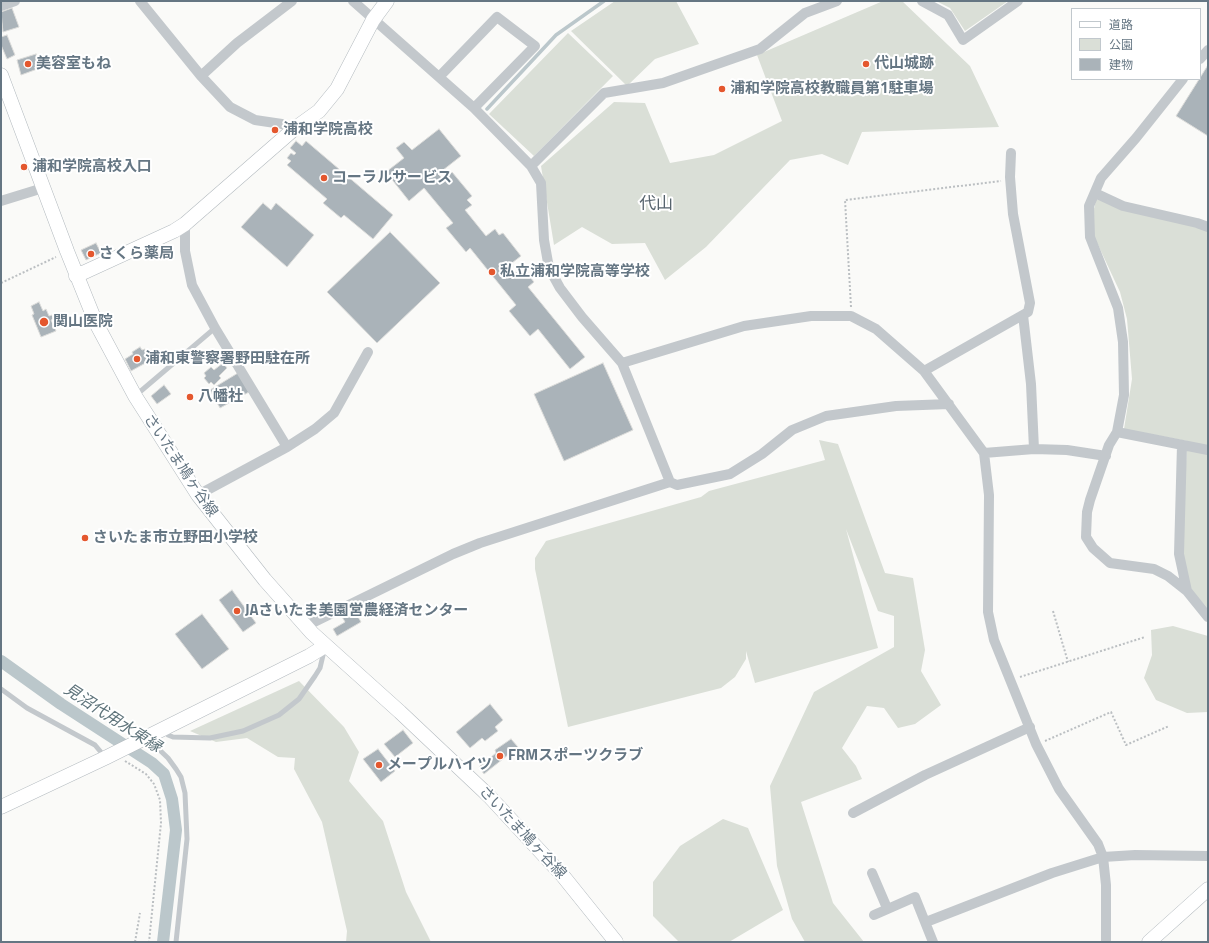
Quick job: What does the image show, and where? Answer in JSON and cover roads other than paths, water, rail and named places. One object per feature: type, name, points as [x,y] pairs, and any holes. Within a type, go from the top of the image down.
[{"type":"main road","points":[[76,276],[174,231],[185,224],[294,129],[319,110],[329,101],[373,20],[387,1]]},
{"type":"main road","name":"さいたま鳩ヶ谷線","points":[[1,76],[76,276],[96,323],[135,396],[198,495],[235,544],[306,626],[325,646],[400,712],[489,796],[563,876],[616,942]]},
{"type":"main road","points":[[1,807],[105,758],[120,754],[142,738],[309,656],[325,646]]},
{"type":"main road","points":[[1149,942],[1208,890]]},
{"type":"street","points":[[1,6],[15,1]]},
{"type":"street","points":[[140,1],[201,76],[230,107],[256,120],[282,124],[294,129]]},
{"type":"street","points":[[201,76],[237,43],[292,1]]},
{"type":"street","points":[[353,1],[479,113],[531,166],[541,182],[544,240],[549,268],[560,288],[582,317],[622,363],[670,482]]},
{"type":"street","points":[[531,166],[604,93],[663,83],[760,49],[805,13],[837,1]]},
{"type":"street","points":[[922,1],[948,15],[963,40],[1018,1]]},
{"type":"street","points":[[439,77],[497,17],[534,46],[479,113]]},
{"type":"street","points":[[1201,58],[1208,50]]},
{"type":"street","points":[[1181,80],[1136,138],[1101,178],[1089,206],[1090,237],[1118,308],[1123,342],[1124,395],[1116,432],[1109,445],[1087,512],[1086,537],[1100,556],[1110,563],[1154,569],[1168,576],[1187,591],[1208,617]]},
{"type":"street","points":[[924,371],[1028,312],[1030,302],[1013,214],[1010,180],[1011,153]]},
{"type":"street","points":[[1,201],[43,188]]},
{"type":"street","points":[[1095,193],[1123,206],[1197,223],[1208,227]]},
{"type":"street","points":[[185,224],[188,274],[192,285],[215,328],[287,447]]},
{"type":"street","points":[[1022,315],[1031,384],[1034,449]]},
{"type":"street","points":[[622,363],[744,326],[810,316],[851,316],[876,329],[924,371],[984,453],[989,495],[988,612],[994,640],[1036,744],[1059,789],[1098,844],[1103,857],[1106,885],[1106,942]]},
{"type":"street","points":[[198,495],[287,447],[315,429],[334,413],[368,352]]},
{"type":"street","points":[[306,626],[453,554],[480,543],[670,482],[677,485],[730,474],[762,454],[792,430],[826,416],[896,406],[949,404]]},
{"type":"street","points":[[1116,432],[1208,450]]},
{"type":"street","points":[[1182,445],[1179,554],[1187,591]]},
{"type":"street","points":[[984,453],[1034,449],[1068,450],[1106,456]]},
{"type":"street","points":[[854,813],[925,775],[1030,728]]},
{"type":"street","points":[[926,922],[1052,873],[1103,857],[1135,855],[1208,856]]},
{"type":"street","points":[[872,873],[887,908]]},
{"type":"street","points":[[874,915],[915,897],[934,942]]},
{"type":"lane","points":[[135,396],[215,328]]},
{"type":"lane","points":[[163,728],[168,735],[173,737],[210,738],[243,731],[279,715],[299,699],[315,676],[320,668],[325,646]]},
{"type":"lane","points":[[1,689],[27,708],[95,745],[105,758]]},
{"type":"lane","points":[[142,738],[168,758],[181,777],[185,793],[187,839],[176,942]]},
{"type":"waterway","points":[[487,109],[556,35],[604,1]]},
{"type":"waterway","name":"見沼代用水東縁","points":[[1,661],[61,704],[152,763],[164,774],[172,799],[176,830],[163,942]]},
{"type":"place","name":"美容室もね","points":[[28,64]]},
{"type":"place","name":"代山城跡","points":[[866,64]]},
{"type":"place","name":"浦和学院高校教職員第1駐車場","points":[[722,89]]},
{"type":"place","name":"浦和学院高校","points":[[275,130]]},
{"type":"place","name":"浦和学院高校入口","points":[[24,167]]},
{"type":"place","name":"コーラルサービス","points":[[324,178]]},
{"type":"place","name":"さくら薬局","points":[[91,254]]},
{"type":"place","name":"私立浦和学院高等学校","points":[[492,272]]},
{"type":"place","name":"関山医院","points":[[44,322]]},
{"type":"place","name":"浦和東警察署野田駐在所","points":[[137,359]]},
{"type":"place","name":"八幡社","points":[[190,397]]},
{"type":"place","name":"さいたま市立野田小学校","points":[[85,538]]},
{"type":"place","name":"JAさいたま美園営農経済センター","points":[[237,611]]},
{"type":"place","name":"FRMスポーツクラブ","points":[[500,756]]},
{"type":"place","name":"メープルハイツ","points":[[379,765]]},
{"type":"district","name":"代山","points":[[656,205]]}]
